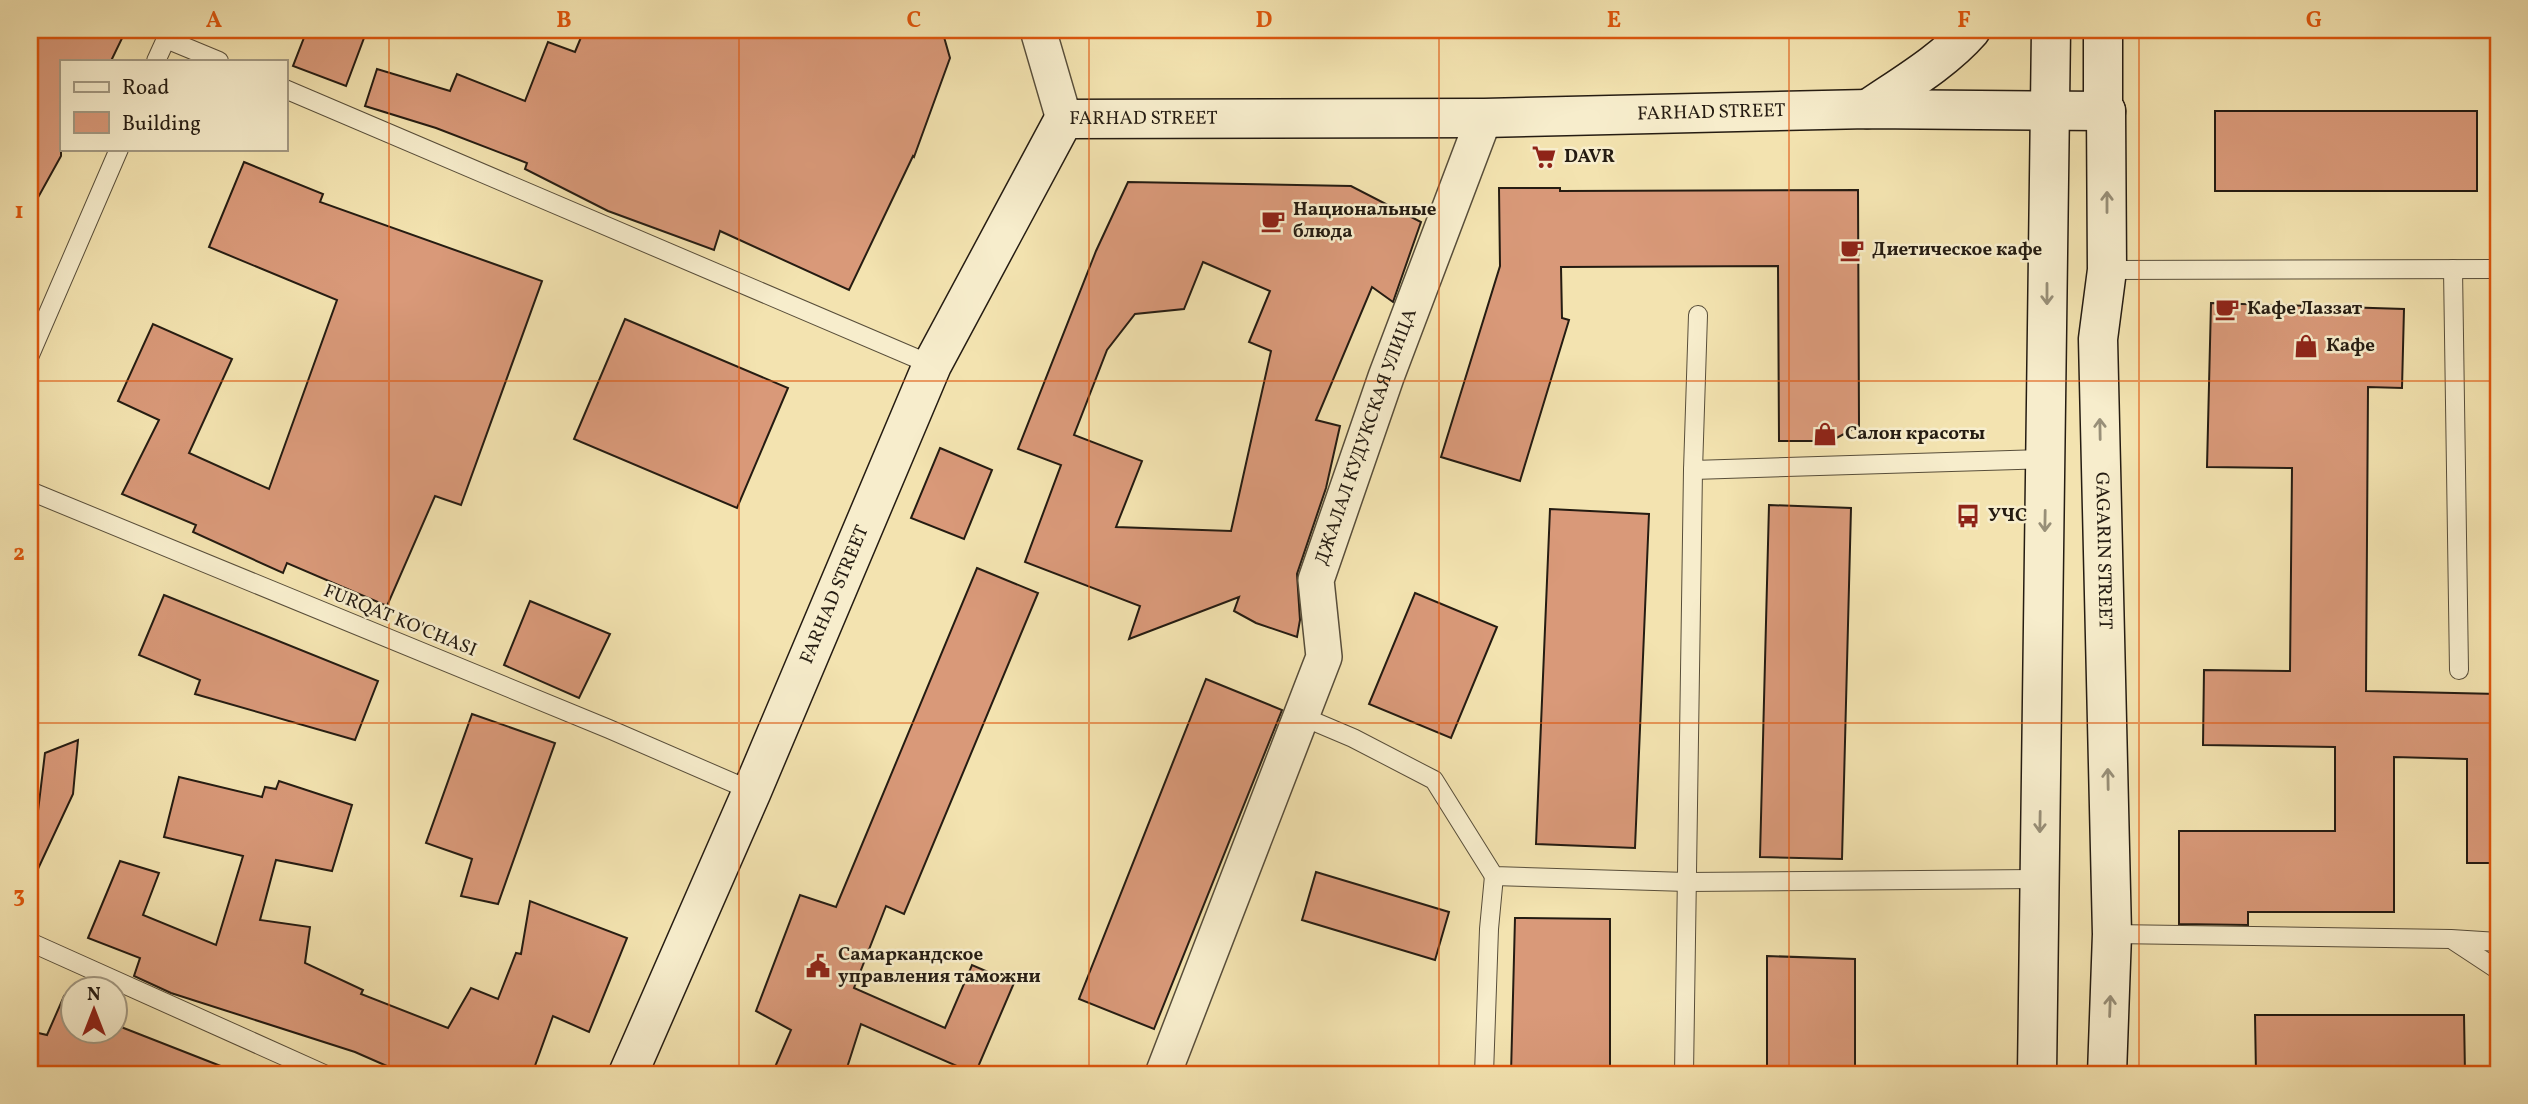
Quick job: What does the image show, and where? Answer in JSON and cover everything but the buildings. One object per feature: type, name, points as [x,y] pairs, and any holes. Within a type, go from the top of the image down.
[{"type":"main road","points":[[1868,109],[1932,65],[1971,30]]},
{"type":"main road","points":[[2037,1074],[2051,30]]},
{"type":"main road","name":"GAGARIN STREET","points":[[2103,30],[2107,270],[2098,339],[2112,934],[2108,1074]]},
{"type":"main road","name":"FARHAD STREET","points":[[628,1074],[752,791],[932,365],[1063,119],[1484,118],[1868,109],[2106,111]]},
{"type":"street","points":[[1038,30],[1063,119]]},
{"type":"street","name":"ДЖАЛАЛ КУДУКСКАЯ УЛИЦА","points":[[1163,1074],[1324,657],[1316,580],[1386,377],[1484,118]]},
{"type":"lane","points":[[156,60],[166,34],[217,60]]},
{"type":"lane","points":[[287,90],[932,365]]},
{"type":"lane","points":[[30,355],[119,150]]},
{"type":"lane","points":[[2454,269],[2459,670]]},
{"type":"lane","points":[[2107,270],[2498,269]]},
{"type":"lane","points":[[1684,1074],[1693,470],[1698,315]]},
{"type":"lane","points":[[1693,470],[2046,459]]},
{"type":"lane","name":"FURQAT KO'CHASI","points":[[30,491],[609,729],[752,791]]},
{"type":"lane","points":[[1301,716],[1353,738],[1434,780],[1494,876],[1489,929],[1485,1074]]},
{"type":"lane","points":[[1494,876],[1687,882],[2039,879]]},
{"type":"lane","points":[[2112,934],[2498,942]]},
{"type":"lane","points":[[2451,939],[2498,970]]},
{"type":"lane","points":[[30,942],[324,1074]]},
{"type":"place","name":"DAVR","points":[[1544,157]]},
{"type":"place","name":"Национальные блюда","points":[[1273,221]]},
{"type":"place","name":"Диетическое кафе","points":[[1852,250]]},
{"type":"place","name":"Кафе Лаззат","points":[[2227,309]]},
{"type":"place","name":"Кафе","points":[[2306,346]]},
{"type":"place","name":"Салон красоты","points":[[1825,434]]},
{"type":"place","name":"УЧС","points":[[1968,516]]},
{"type":"place","name":"Самаркандское управления таможни","points":[[818,966]]}]
